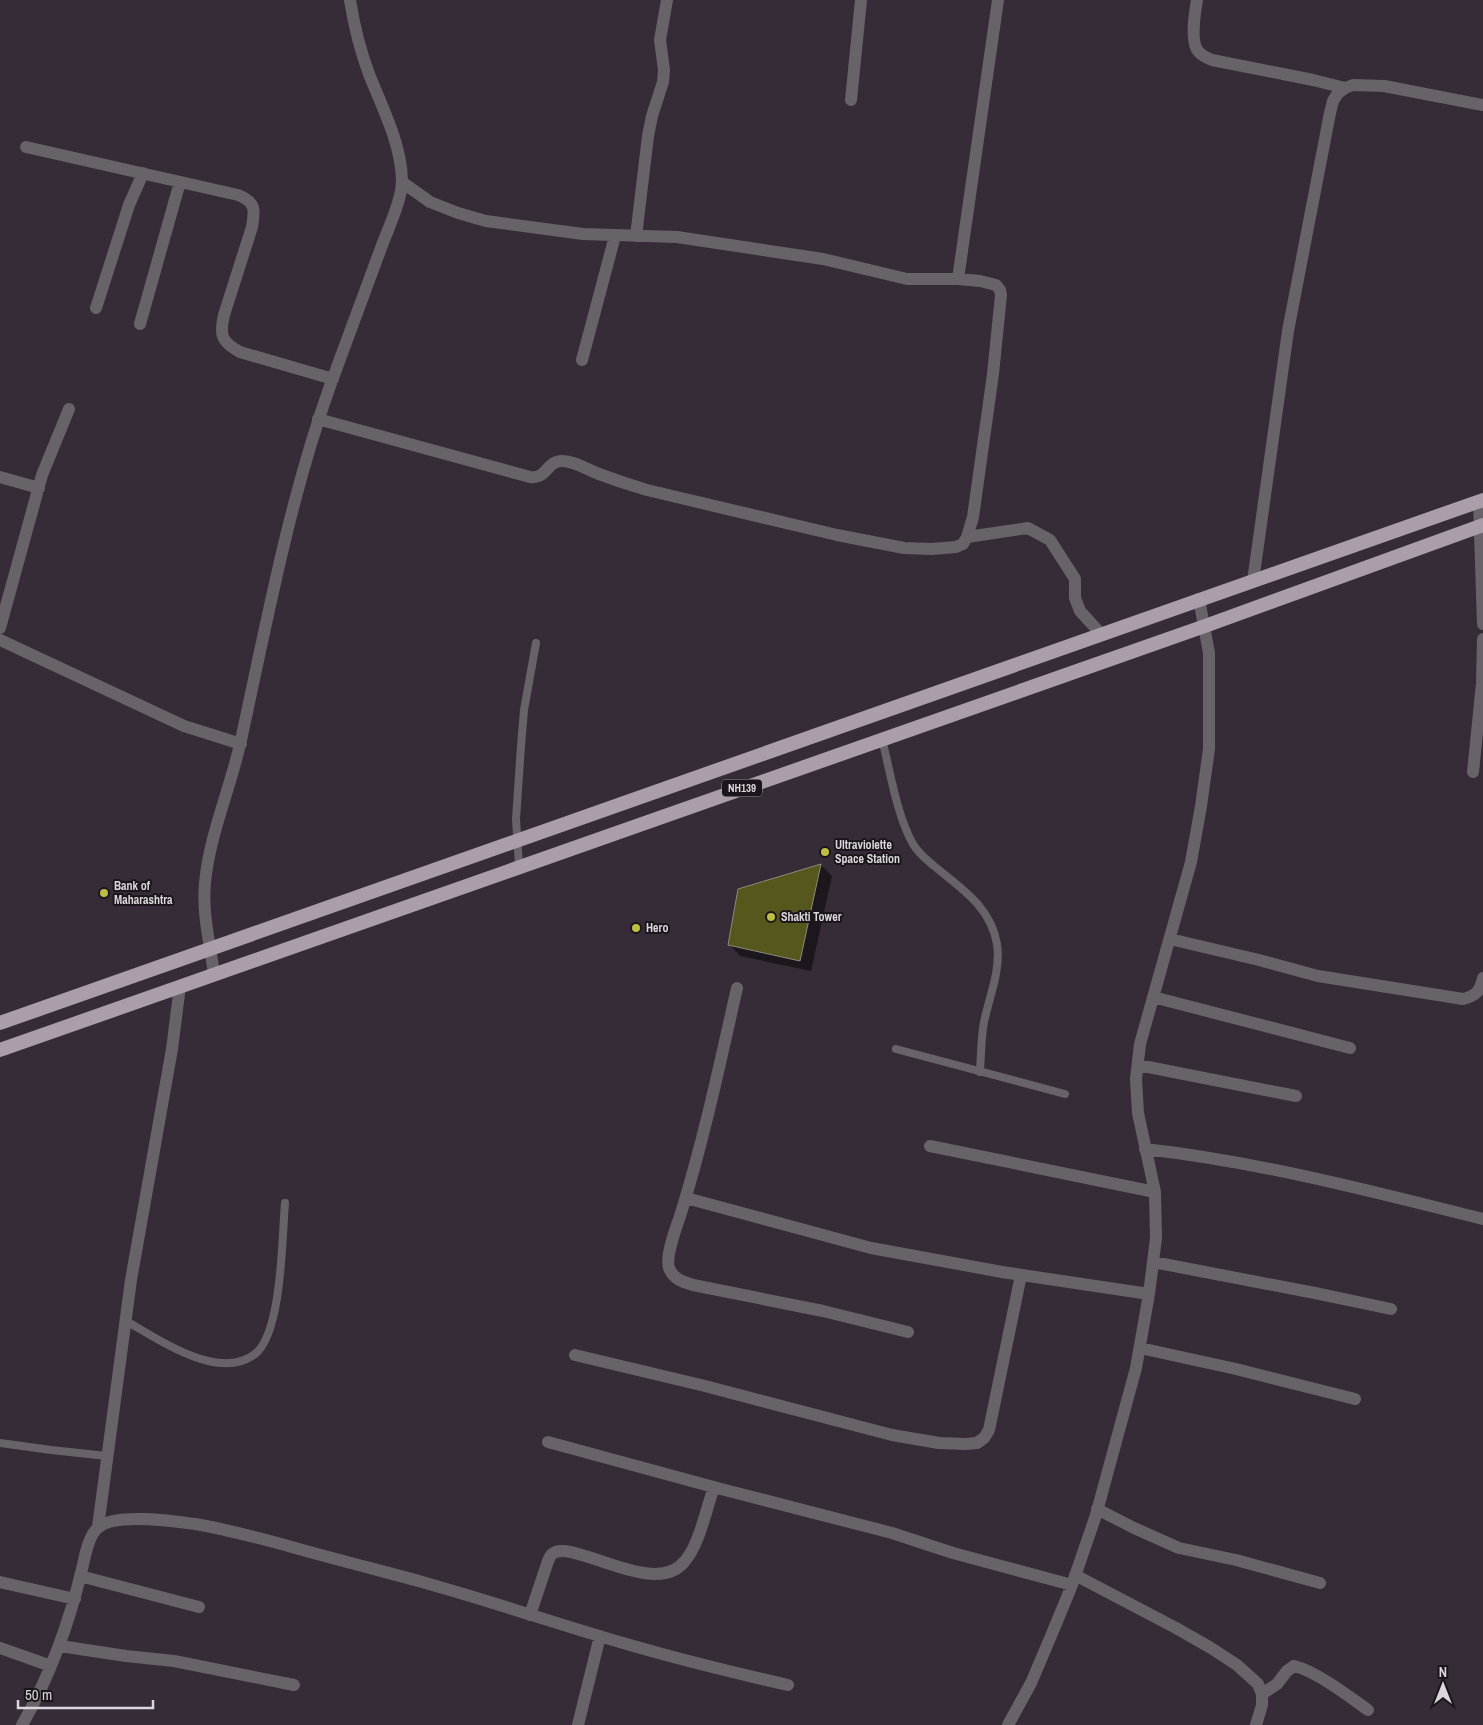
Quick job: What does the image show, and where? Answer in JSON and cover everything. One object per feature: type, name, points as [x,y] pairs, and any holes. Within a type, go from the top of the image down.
[{"type":"highway","name":"NH139","points":[[0,1023],[1481,501]]},
{"type":"highway","name":"NH139","points":[[0,1050],[1205,626],[1481,526]]},
{"type":"street","points":[[214,974],[204,905],[206,871],[241,744],[274,584],[292,509],[318,419],[390,223],[402,182],[400,161],[392,131],[368,71],[354,26],[350,0]]},
{"type":"street","points":[[636,236],[648,136],[663,82],[664,70],[660,40],[667,0]]},
{"type":"street","points":[[851,100],[861,0]]},
{"type":"street","points":[[958,279],[998,0]]},
{"type":"street","points":[[1197,0],[1194,39],[1196,47],[1204,56],[1212,60],[1345,88]]},
{"type":"street","points":[[1253,581],[1288,331],[1333,101],[1338,93],[1353,85],[1384,86],[1483,105]]},
{"type":"street","points":[[26,147],[238,195],[247,199],[253,205],[252,227],[221,328],[222,336],[228,346],[240,352],[333,379]]},
{"type":"street","points":[[96,308],[128,204],[143,173]]},
{"type":"street","points":[[140,324],[180,182]]},
{"type":"street","points":[[318,419],[530,477],[536,478],[541,476],[555,462],[569,462],[614,480],[646,490],[877,544],[932,549],[956,547],[962,544],[967,537],[972,517],[992,383],[1001,295],[996,285],[958,279],[907,279],[823,259],[724,243],[676,237],[583,234],[486,221],[430,202],[402,182]]},
{"type":"street","points":[[582,360],[615,236]]},
{"type":"street","points":[[0,628],[42,475],[69,409]]},
{"type":"street","points":[[0,477],[39,488]]},
{"type":"street","points":[[1481,501],[1483,624]]},
{"type":"street","points":[[967,537],[1028,528],[1050,540],[1075,579],[1075,598],[1080,611],[1101,634]]},
{"type":"street","points":[[1008,1725],[1031,1683],[1074,1580],[1097,1509],[1140,1348],[1156,1238],[1154,1192],[1138,1113],[1136,1080],[1140,1044],[1191,862],[1209,750],[1209,653],[1199,599]]},
{"type":"street","points":[[1473,772],[1482,683],[1483,639]]},
{"type":"street","points":[[0,640],[184,726],[241,744]]},
{"type":"street","points":[[1170,939],[1318,976],[1463,999],[1472,997],[1478,992],[1483,978]]},
{"type":"street","points":[[22,1725],[60,1646],[75,1599],[90,1541],[98,1527],[126,1321],[172,1049],[180,986]]},
{"type":"street","points":[[737,988],[668,1267],[672,1275],[680,1281],[693,1285],[823,1311],[908,1332]]},
{"type":"street","points":[[1153,997],[1350,1048]]},
{"type":"street","points":[[1138,1064],[1296,1096]]},
{"type":"street","points":[[930,1146],[1154,1192]]},
{"type":"street","points":[[1145,1149],[1188,1154],[1316,1178],[1483,1219]]},
{"type":"street","points":[[686,1198],[871,1248],[1021,1275],[1149,1294]]},
{"type":"street","points":[[1153,1262],[1391,1309]]},
{"type":"street","points":[[575,1355],[705,1386],[892,1435],[938,1443],[977,1443],[984,1438],[989,1430],[1021,1275]]},
{"type":"street","points":[[1140,1348],[1236,1369],[1355,1399]]},
{"type":"street","points":[[548,1442],[892,1533],[945,1551],[1074,1580],[1211,1648],[1237,1665],[1258,1684],[1262,1694],[1262,1705],[1256,1725]]},
{"type":"street","points":[[530,1615],[552,1554],[570,1552],[650,1574],[662,1574],[674,1570],[684,1563],[694,1546],[714,1487]]},
{"type":"street","points":[[1097,1509],[1179,1548],[1236,1560],[1320,1583]]},
{"type":"street","points":[[98,1527],[108,1522],[122,1519],[146,1519],[194,1524],[232,1532],[412,1579],[600,1636],[718,1669],[788,1684]]},
{"type":"street","points":[[80,1576],[199,1607]]},
{"type":"street","points":[[0,1582],[75,1599]]},
{"type":"street","points":[[578,1725],[600,1636]]},
{"type":"street","points":[[60,1646],[174,1661],[294,1685]]},
{"type":"street","points":[[0,1648],[51,1666]]},
{"type":"street","points":[[1262,1694],[1277,1684],[1287,1671],[1294,1666],[1341,1691],[1368,1710]]},
{"type":"lane","points":[[519,866],[516,819],[524,710],[536,643]]},
{"type":"lane","points":[[882,739],[905,825],[914,845],[924,858],[968,893],[981,906],[991,924],[997,943],[998,960],[984,1024],[980,1072]]},
{"type":"lane","points":[[896,1049],[1066,1094]]},
{"type":"lane","points":[[126,1321],[183,1352],[207,1361],[227,1364],[244,1362],[257,1353],[266,1338],[273,1316],[278,1284],[285,1203]]},
{"type":"lane","points":[[0,1443],[107,1456]]},
{"type":"building","name":"Shakti Tower","points":[[821,864],[800,961],[728,945],[738,889]]},
{"type":"place","name":"Ultraviolette Space Station","points":[[825,852]]},
{"type":"place","name":"Bank of Maharashtra","points":[[104,893]]},
{"type":"place","name":"Shakti Tower","points":[[771,917]]},
{"type":"place","name":"Hero","points":[[636,928]]}]
